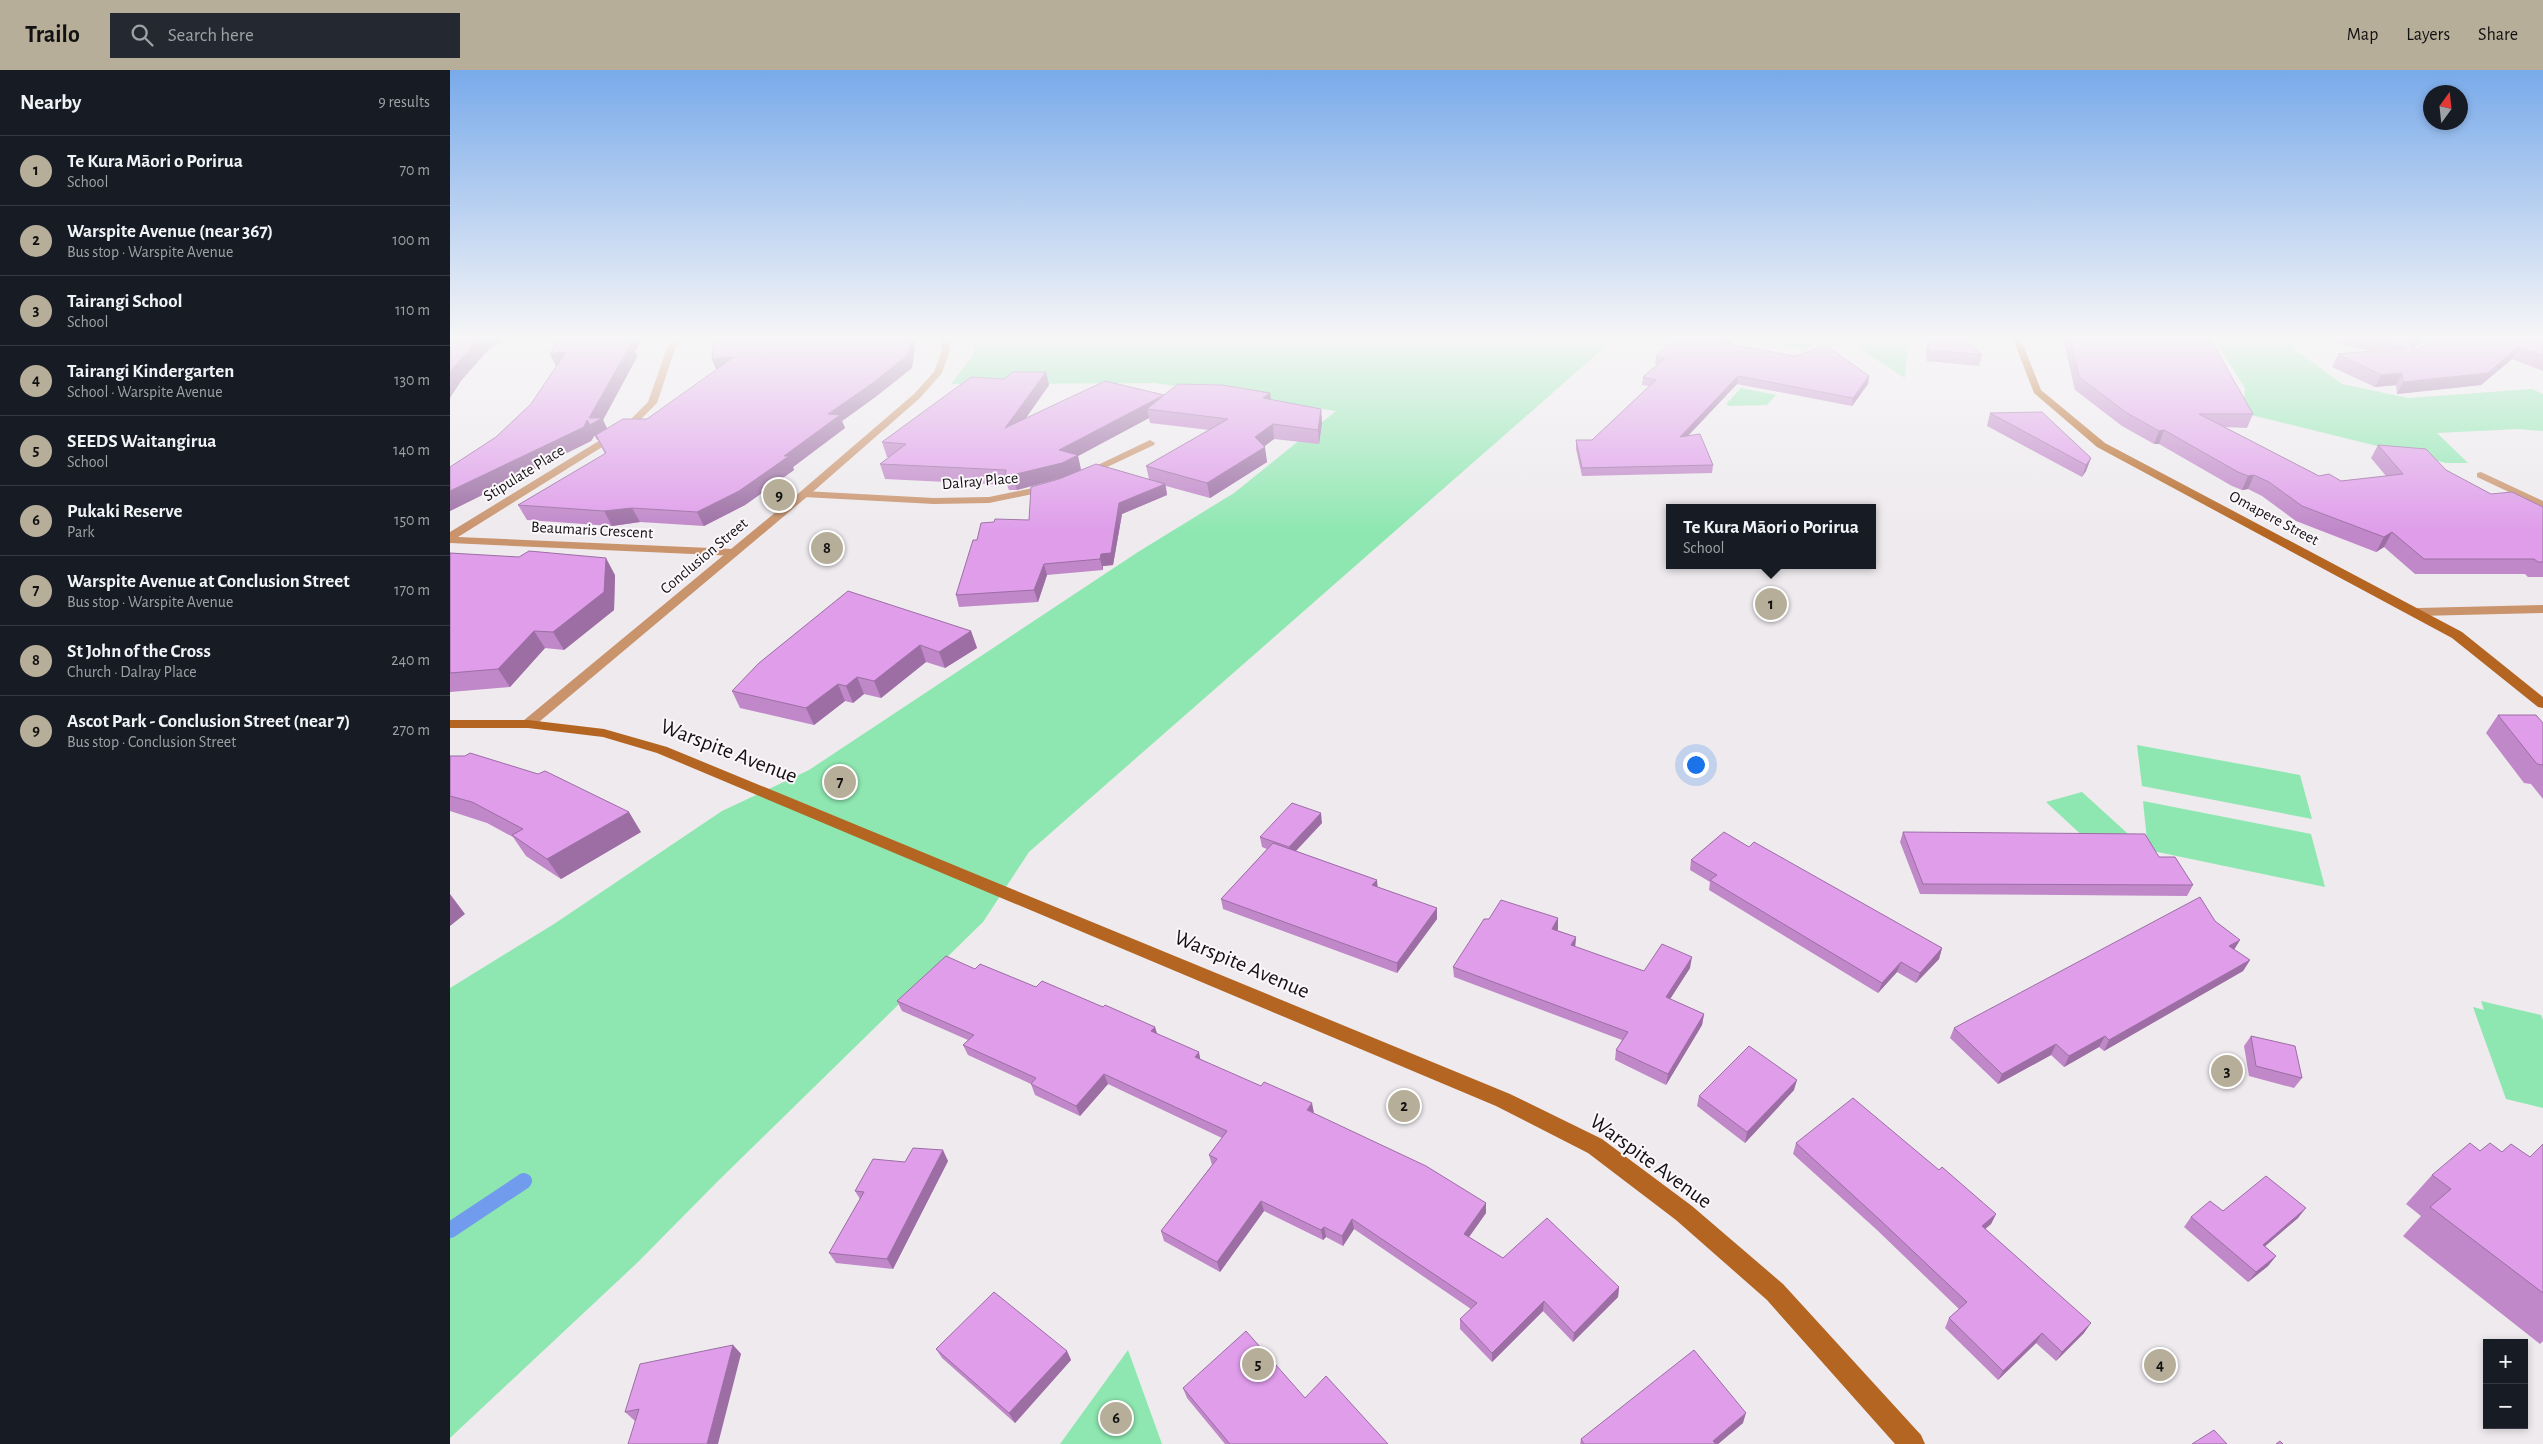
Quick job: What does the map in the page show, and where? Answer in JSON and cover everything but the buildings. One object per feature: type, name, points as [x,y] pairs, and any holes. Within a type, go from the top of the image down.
[{"type":"main road","name":"Omapere Street","points":[[2051,403],[2101,445],[2418,612],[2457,635],[2543,704]]},
{"type":"main road","name":"Warspite Avenue","points":[[450,724],[528,724],[604,733],[662,750],[722,773],[989,887],[1503,1100],[1595,1146],[1684,1213],[1775,1292],[1912,1444]]},
{"type":"street","name":"Stipulate Place","points":[[450,538],[628,427],[652,403]]},
{"type":"street","name":"Conclusion Street","points":[[528,724],[804,494],[909,403]]},
{"type":"street","points":[[1077,477],[1150,444]]},
{"type":"street","points":[[2481,475],[2543,505]]},
{"type":"street","name":"Dalray Place","points":[[804,494],[934,501],[989,500],[1043,490],[1060,483]]},
{"type":"street","name":"Beaumaris Crescent","points":[[450,538],[733,553]]},
{"type":"street","points":[[2418,612],[2543,609]]},
{"type":"green space","points":[[1285,403],[1541,403],[1029,852],[983,922],[718,1181],[637,1263],[450,1438],[450,988],[554,924],[722,811],[809,770],[1138,552],[1234,493],[1336,411]]},
{"type":"green space","points":[[1769,403],[1767,405],[1729,406],[1726,404]]},
{"type":"green space","points":[[2244,403],[2543,403],[2543,431],[2518,429],[2437,433],[2468,463],[2446,463],[2243,413]]},
{"type":"green space","points":[[2137,745],[2300,775],[2312,819],[2142,786]]},
{"type":"green space","points":[[2082,792],[2137,842],[2088,841],[2046,802]]},
{"type":"green space","points":[[2143,801],[2311,834],[2325,887],[2148,850]]},
{"type":"green space","points":[[2481,1001],[2541,1015],[2543,1020],[2543,1108],[2506,1099],[2473,1007],[2484,1010]]},
{"type":"green space","points":[[1128,1350],[1162,1444],[1060,1444]]},
{"type":"waterway","points":[[450,1230],[524,1181]]},
{"type":"place","name":"Ascot Park - Conclusion Street (near 7)","points":[[779,495]]},
{"type":"place","name":"St John of the Cross","points":[[827,548]]},
{"type":"place","name":"Te Kura Māori o Porirua","points":[[1771,604]]},
{"type":"place","name":"Warspite Avenue at Conclusion Street","points":[[840,782]]},
{"type":"place","name":"Tairangi School","points":[[2227,1071]]},
{"type":"place","name":"Warspite Avenue (near 367)","points":[[1404,1106]]},
{"type":"place","name":"SEEDS Waitangirua","points":[[1258,1364]]},
{"type":"place","name":"Tairangi Kindergarten","points":[[2160,1365]]},
{"type":"place","name":"Pukaki Reserve","points":[[1116,1418]]}]
